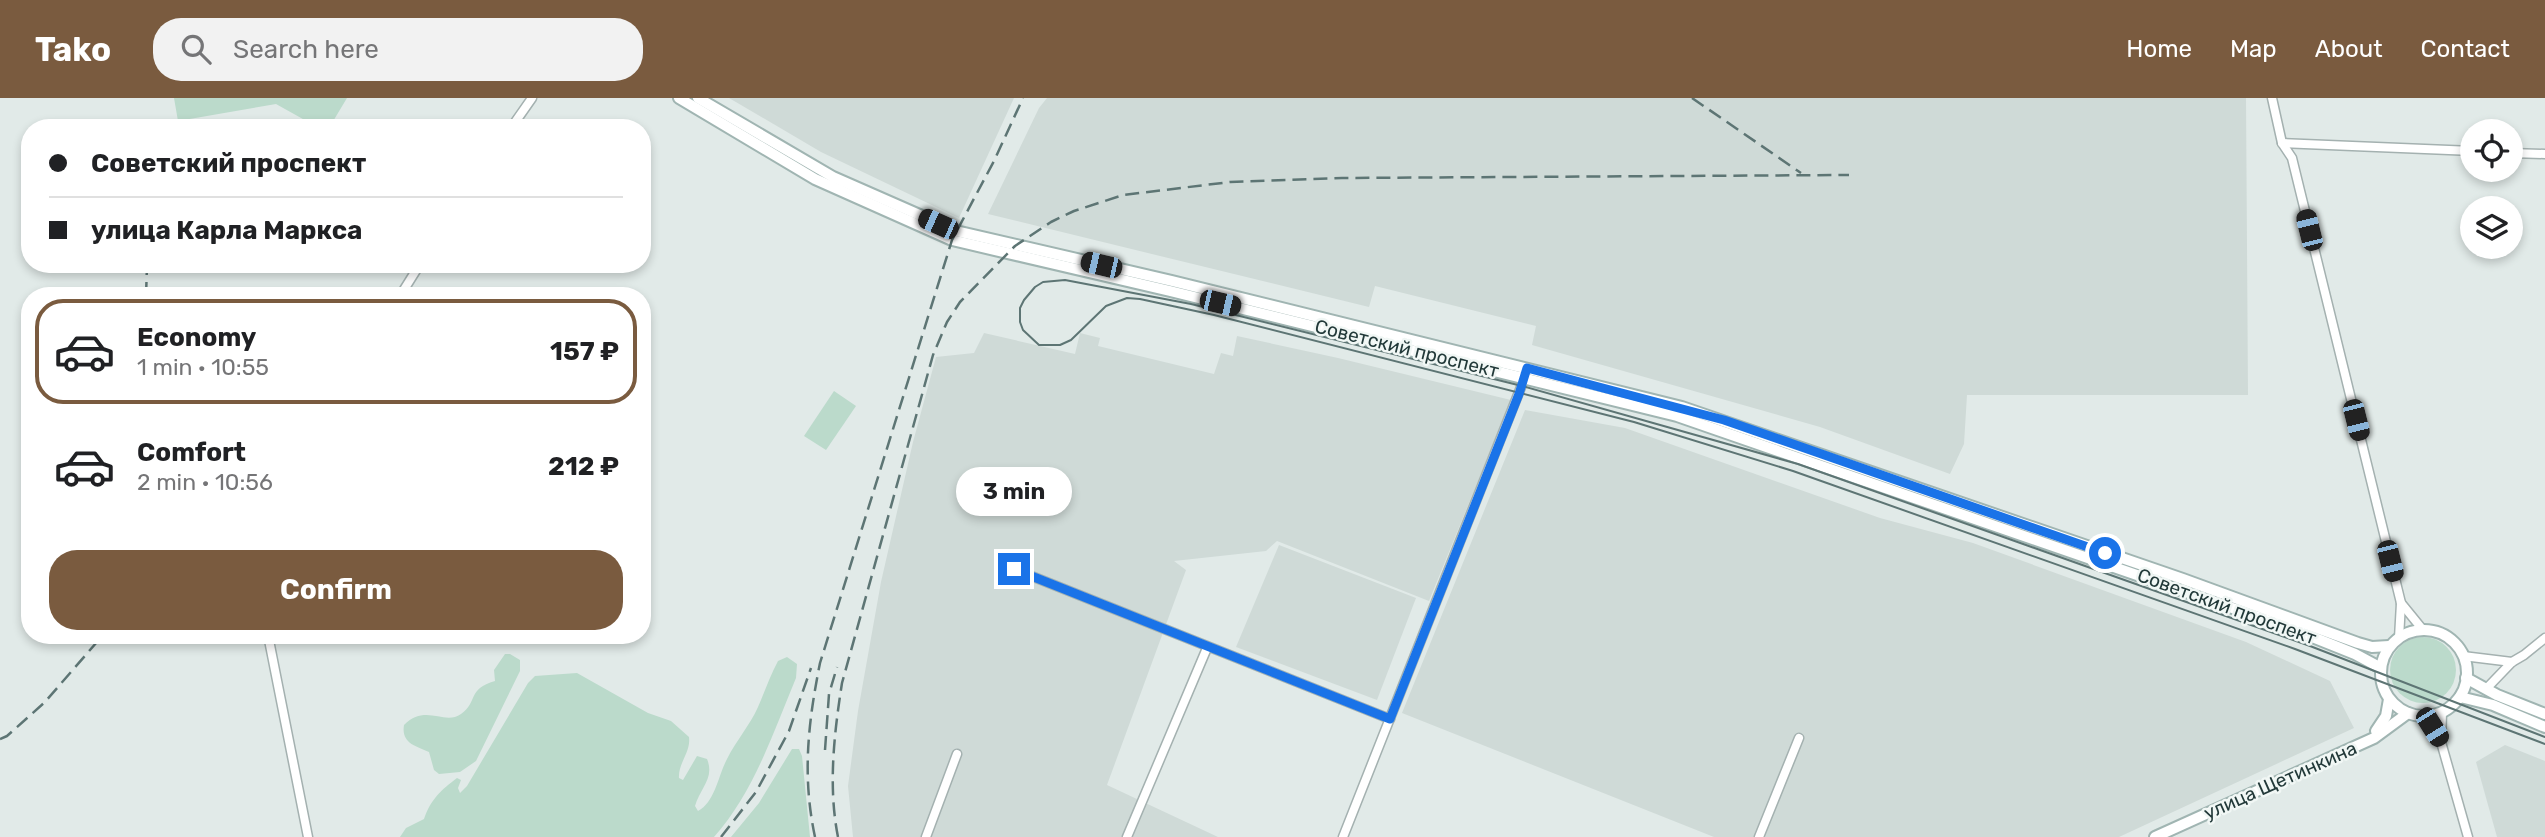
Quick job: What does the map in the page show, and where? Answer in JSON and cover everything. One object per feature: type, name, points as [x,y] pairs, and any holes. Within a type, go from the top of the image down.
[{"type":"main road","name":"Советский проспект","points":[[679,98],[815,179],[952,240],[1526,372],[1723,430],[2282,625],[2355,653],[2381,668]]},
{"type":"main road","name":"Советский проспект","points":[[698,98],[833,177],[956,231],[1724,420],[2358,643],[2372,647],[2389,646]]},
{"type":"main road","points":[[2423,630],[2447,637],[2463,656],[2466,678],[2460,697],[2442,712],[2421,715],[2408,713],[2389,699],[2382,681],[2381,668],[2389,646],[2399,638],[2410,632],[2423,630]]},
{"type":"main road","points":[[2466,678],[2486,690],[2545,714]]},
{"type":"main road","points":[[2460,697],[2493,705],[2545,727]]},
{"type":"main road","points":[[2367,741],[2382,723],[2389,699]]},
{"type":"main road","name":"улица Щетинкина","points":[[2155,837],[2367,741],[2408,713]]},
{"type":"street","points":[[517,119],[532,98]]},
{"type":"street","points":[[2272,98],[2282,143],[2292,158],[2401,603],[2399,638]]},
{"type":"street","points":[[2282,143],[2460,150]]},
{"type":"street","points":[[2523,153],[2545,154]]},
{"type":"street","points":[[1343,837],[1526,372]]},
{"type":"street","points":[[1014,569],[1390,719]]},
{"type":"street","points":[[2401,603],[2423,630]]},
{"type":"street","points":[[2486,690],[2512,662],[2524,656],[2545,638]]},
{"type":"street","points":[[270,644],[309,837]]},
{"type":"street","points":[[1128,837],[1207,648]]},
{"type":"street","points":[[2463,656],[2512,662]]},
{"type":"street","points":[[2442,712],[2441,742],[2468,837]]},
{"type":"street","points":[[2421,715],[2441,742]]},
{"type":"street","points":[[1759,837],[1799,738]]},
{"type":"street","points":[[926,837],[957,754]]},
{"type":"shaded area","points":[[729,98],[1014,98],[959,218],[821,152]]},
{"type":"shaded area","points":[[1047,98],[2246,98],[2248,395],[1967,395],[1964,444],[1950,474],[1820,427],[1532,345],[1536,326],[1375,286],[1369,307],[988,214],[1039,108]]},
{"type":"shaded area","points":[[984,333],[1075,354],[1080,333],[1100,338],[1098,346],[1214,374],[1221,353],[1233,356],[1237,336],[1511,400],[1429,601],[1277,541],[1266,551],[1174,561],[1186,570],[1107,785],[1218,837],[853,837],[848,786],[858,711],[881,582],[913,442],[936,357],[974,353]]},
{"type":"shaded area","points":[[1525,410],[1625,428],[1880,518],[1973,543],[2246,642],[2330,681],[2354,728],[2119,837],[1714,837],[1402,713]]},
{"type":"shaded area","points":[[1279,545],[1416,598],[1377,700],[1236,647]]},
{"type":"shaded area","points":[[2505,745],[2545,761],[2545,837],[2497,837],[2476,762]]},
{"type":"green space","points":[[174,98],[347,98],[334,119],[303,119],[276,104],[178,119]]},
{"type":"green space","points":[[834,391],[856,406],[826,450],[804,436]]},
{"type":"green space","points":[[2423,637],[2436,640],[2446,647],[2453,657],[2456,670],[2453,683],[2446,693],[2436,700],[2423,703],[2410,700],[2400,693],[2393,683],[2390,670],[2393,657],[2400,647],[2410,640]]},
{"type":"green space","points":[[505,654],[520,660],[520,671],[476,761],[460,772],[439,774],[434,770],[429,752],[407,740],[404,725],[420,716],[448,718],[461,714],[480,688],[495,681],[494,670]]},
{"type":"green space","points":[[787,657],[797,664],[796,678],[779,720],[740,801],[714,837],[400,837],[406,828],[424,819],[437,796],[457,778],[461,780],[458,788],[460,793],[467,786],[528,683],[535,676],[577,673],[648,713],[671,721],[689,737],[679,778],[683,780],[697,756],[707,759],[709,772],[695,806],[698,811],[712,795],[727,759],[755,714],[778,661]]},
{"type":"green space","points":[[792,749],[799,749],[802,756],[810,837],[731,837],[759,803]]},
{"type":"tram line","points":[[2545,737],[2310,646],[1798,464],[1522,386],[1191,304],[1065,280],[1043,282],[1035,287],[1020,308],[1023,330],[1039,345],[1060,345],[1071,340],[1106,306],[1127,298],[1140,299],[1214,315],[1634,422],[1793,471],[2295,649],[2545,744]]},
{"type":"railway","points":[[815,837],[809,793],[808,750],[820,663],[952,240],[994,161],[1023,98]]},
{"type":"railway","points":[[1692,98],[1801,173]]},
{"type":"railway","points":[[838,837],[833,799],[833,760],[842,683],[933,355],[947,322],[960,302],[1015,246],[1051,222],[1074,211],[1123,195],[1230,182],[1342,178],[1849,175]]},
{"type":"railway","points":[[146,287],[147,273]]},
{"type":"railway","points":[[0,739],[7,736],[45,702],[95,644]]},
{"type":"railway","points":[[825,750],[829,694],[837,667]]},
{"type":"railway","points":[[721,837],[756,792],[789,731],[811,668]]},
{"type":"route","points":[[1014,569],[1390,719],[1527,368],[1724,420],[2105,553]]}]
